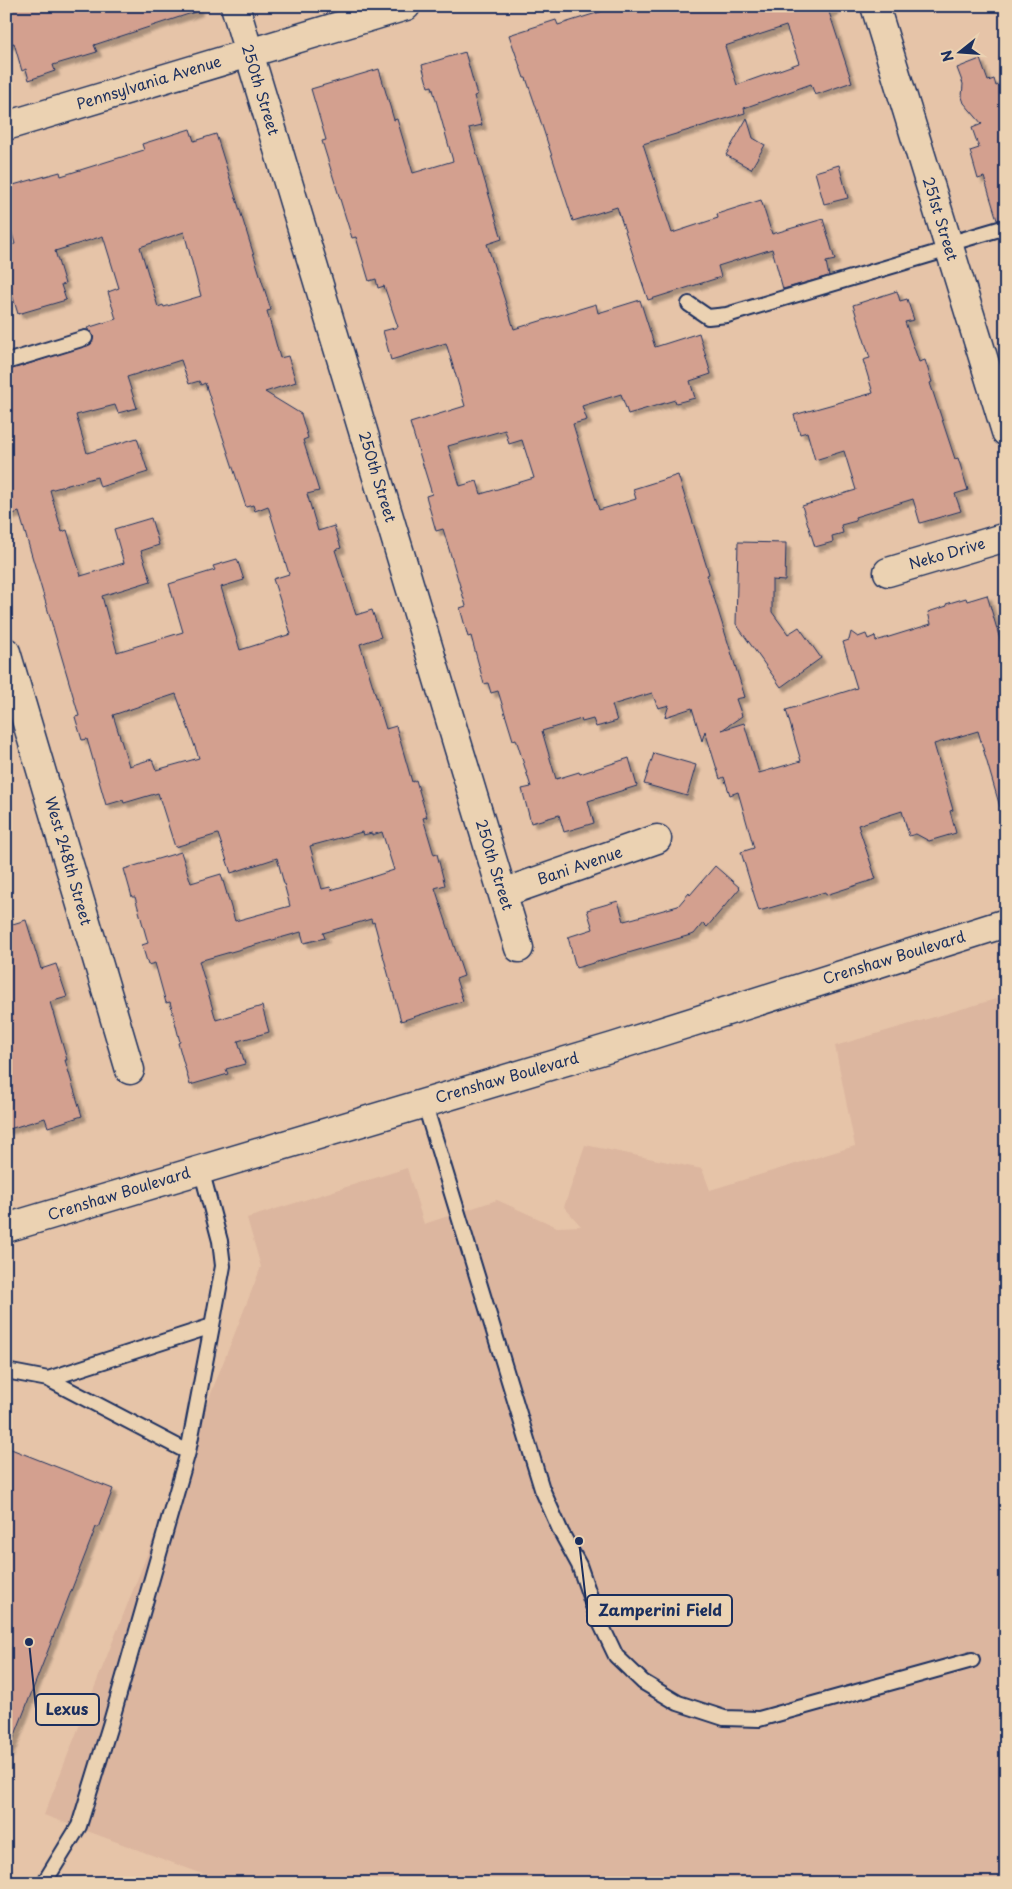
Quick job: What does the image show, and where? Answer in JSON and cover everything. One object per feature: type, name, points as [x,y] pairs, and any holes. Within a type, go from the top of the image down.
[{"type":"street","name":"250th Street","points":[[235,6],[519,948]]},
{"type":"street","name":"Pennsylvania Avenue","points":[[6,126],[406,6]]},
{"type":"street","name":"251st Street","points":[[875,6],[1006,432]]},
{"type":"street","name":"Neko Drive","points":[[888,572],[1006,537]]},
{"type":"street","name":"West 248th Street","points":[[6,652],[130,1070]]},
{"type":"street","name":"Bani Avenue","points":[[503,893],[656,839]]},
{"type":"street","name":"Crenshaw Boulevard","points":[[6,1228],[622,1044],[1006,923]]},
{"type":"lane","points":[[689,304],[708,317],[727,315],[1006,226]]},
{"type":"lane","points":[[6,362],[86,338]]},
{"type":"lane","points":[[424,1102],[542,1489],[561,1532],[579,1565],[596,1614],[616,1656],[643,1682],[678,1703],[724,1718],[759,1719],[972,1660]]},
{"type":"lane","points":[[44,1883],[80,1826],[188,1452],[223,1266],[220,1241],[201,1169]]},
{"type":"lane","points":[[48,1379],[212,1326]]},
{"type":"lane","points":[[6,1371],[48,1379],[188,1452]]},
{"type":"shaded area","points":[[1006,996],[1006,1883],[227,1883],[44,1815],[261,1267],[247,1218],[407,1168],[424,1224],[497,1200],[557,1227],[581,1226],[564,1207],[585,1145],[702,1169],[710,1190],[855,1146],[835,1046]]},
{"type":"building","points":[[6,6],[197,6],[198,11],[94,45],[97,52],[53,65],[55,71],[29,80],[26,69],[22,71],[14,43],[6,45]]},
{"type":"building","points":[[619,6],[834,6],[834,11],[829,12],[852,82],[815,95],[811,84],[744,108],[745,113],[643,144],[672,233],[718,218],[717,214],[761,200],[772,234],[823,219],[835,260],[826,262],[829,276],[783,289],[772,249],[718,266],[721,277],[648,300],[617,207],[573,221],[526,78],[524,78],[509,35],[556,20],[558,25]],"holes":[[[786,26],[799,63],[737,85],[725,46]]]},
{"type":"building","points":[[465,52],[477,95],[474,96],[482,125],[469,128],[502,239],[487,244],[514,329],[596,304],[598,313],[640,300],[655,347],[699,333],[711,374],[690,381],[695,398],[676,403],[675,400],[628,414],[621,394],[582,406],[587,420],[573,424],[599,510],[636,499],[633,489],[678,475],[745,697],[736,699],[742,716],[722,730],[744,723],[759,773],[801,761],[786,710],[857,688],[843,642],[849,640],[851,632],[858,637],[866,634],[868,639],[875,636],[876,641],[931,624],[928,612],[947,606],[946,604],[966,598],[967,601],[987,595],[1006,660],[1006,806],[1000,807],[978,731],[934,744],[953,810],[950,811],[956,833],[929,841],[916,834],[909,836],[902,811],[858,825],[876,879],[826,895],[825,892],[759,911],[741,852],[754,848],[738,792],[730,795],[724,777],[720,779],[705,731],[702,741],[692,708],[665,717],[669,705],[658,708],[652,693],[612,705],[617,721],[596,727],[593,719],[582,722],[581,719],[542,731],[556,779],[579,772],[580,774],[629,758],[637,786],[588,801],[594,823],[564,832],[559,815],[531,823],[522,789],[531,787],[516,739],[513,740],[498,691],[491,693],[488,683],[484,684],[471,636],[468,637],[460,608],[466,606],[443,529],[436,531],[426,496],[432,494],[410,423],[465,406],[446,343],[391,360],[383,331],[398,327],[384,286],[378,288],[376,279],[369,281],[356,237],[352,238],[322,141],[326,140],[311,89],[379,69],[394,120],[397,119],[413,173],[453,161],[432,86],[428,87],[422,65]],"holes":[[[505,430],[509,444],[522,440],[534,478],[481,494],[477,481],[460,486],[448,446]]]},
{"type":"building","points":[[980,59],[988,81],[994,79],[996,86],[1006,82],[1006,218],[997,220],[984,177],[978,179],[970,151],[979,148],[972,128],[982,124],[964,103],[962,97],[963,84],[957,68]]},
{"type":"building","points":[[747,118],[753,138],[765,145],[751,169],[726,155]]},
{"type":"building","points":[[190,129],[194,141],[216,134],[271,310],[267,311],[280,358],[288,356],[296,382],[265,392],[301,414],[308,438],[303,440],[319,491],[307,494],[318,531],[334,526],[341,548],[335,550],[356,615],[372,610],[381,637],[360,644],[386,729],[396,726],[412,782],[416,780],[427,817],[423,818],[434,855],[437,854],[445,885],[435,888],[464,976],[456,979],[463,1001],[401,1021],[374,922],[372,923],[371,919],[323,933],[325,938],[304,943],[301,932],[199,961],[216,1020],[262,1006],[269,1032],[238,1041],[245,1064],[226,1069],[228,1074],[190,1085],[178,1043],[180,1042],[170,1002],[166,1003],[155,963],[148,965],[142,945],[148,943],[135,897],[132,897],[124,869],[181,852],[191,883],[221,874],[235,921],[290,906],[277,858],[231,873],[218,834],[175,847],[158,793],[124,803],[123,800],[106,805],[87,739],[82,740],[75,717],[79,716],[19,512],[6,516],[6,371],[91,344],[93,336],[87,328],[116,319],[108,292],[119,288],[103,236],[55,251],[65,284],[61,285],[66,300],[18,314],[6,274],[6,246],[15,244],[6,212],[6,187],[60,172],[61,176],[144,150],[142,144]],"holes":[[[184,232],[201,296],[158,307],[140,247]],[[181,360],[189,384],[199,381],[201,385],[205,383],[246,507],[253,505],[255,511],[268,506],[289,574],[273,579],[291,634],[240,650],[221,587],[244,580],[237,559],[213,566],[215,570],[169,584],[183,632],[117,652],[102,596],[151,581],[141,551],[159,545],[151,518],[114,529],[124,563],[81,576],[67,530],[62,532],[50,490],[97,477],[100,487],[148,472],[137,438],[87,453],[76,415],[115,405],[118,413],[137,408],[127,377]],[[176,694],[199,758],[156,770],[152,759],[129,766],[113,715]],[[362,832],[363,835],[382,832],[394,870],[331,890],[330,887],[322,889],[310,846]]]},
{"type":"building","points":[[839,165],[848,198],[824,204],[815,172]]},
{"type":"building","points":[[897,291],[900,301],[907,299],[914,320],[905,322],[919,362],[925,360],[932,382],[930,383],[955,459],[958,458],[968,490],[955,494],[961,511],[920,523],[913,499],[855,517],[856,521],[841,525],[843,533],[832,536],[833,542],[815,547],[802,506],[856,490],[844,451],[815,460],[807,432],[800,434],[794,415],[873,393],[863,360],[870,358],[853,305]]},
{"type":"building","points":[[738,542],[786,543],[785,581],[772,580],[772,612],[788,634],[799,627],[821,658],[781,687],[736,624]]},
{"type":"building","points":[[654,753],[696,765],[687,796],[644,784]]},
{"type":"building","points":[[715,866],[740,888],[707,927],[703,923],[694,934],[576,968],[568,937],[593,929],[587,910],[618,901],[624,921],[678,906]]},
{"type":"building","points":[[26,920],[41,969],[56,964],[67,997],[50,1002],[82,1116],[48,1127],[45,1118],[6,1130],[6,926]]},
{"type":"building","points":[[6,1447],[113,1489],[98,1528],[96,1527],[8,1753]]},
{"type":"place","name":"Zamperini Field","points":[[579,1541]]},
{"type":"place","name":"Lexus","points":[[29,1642]]}]
